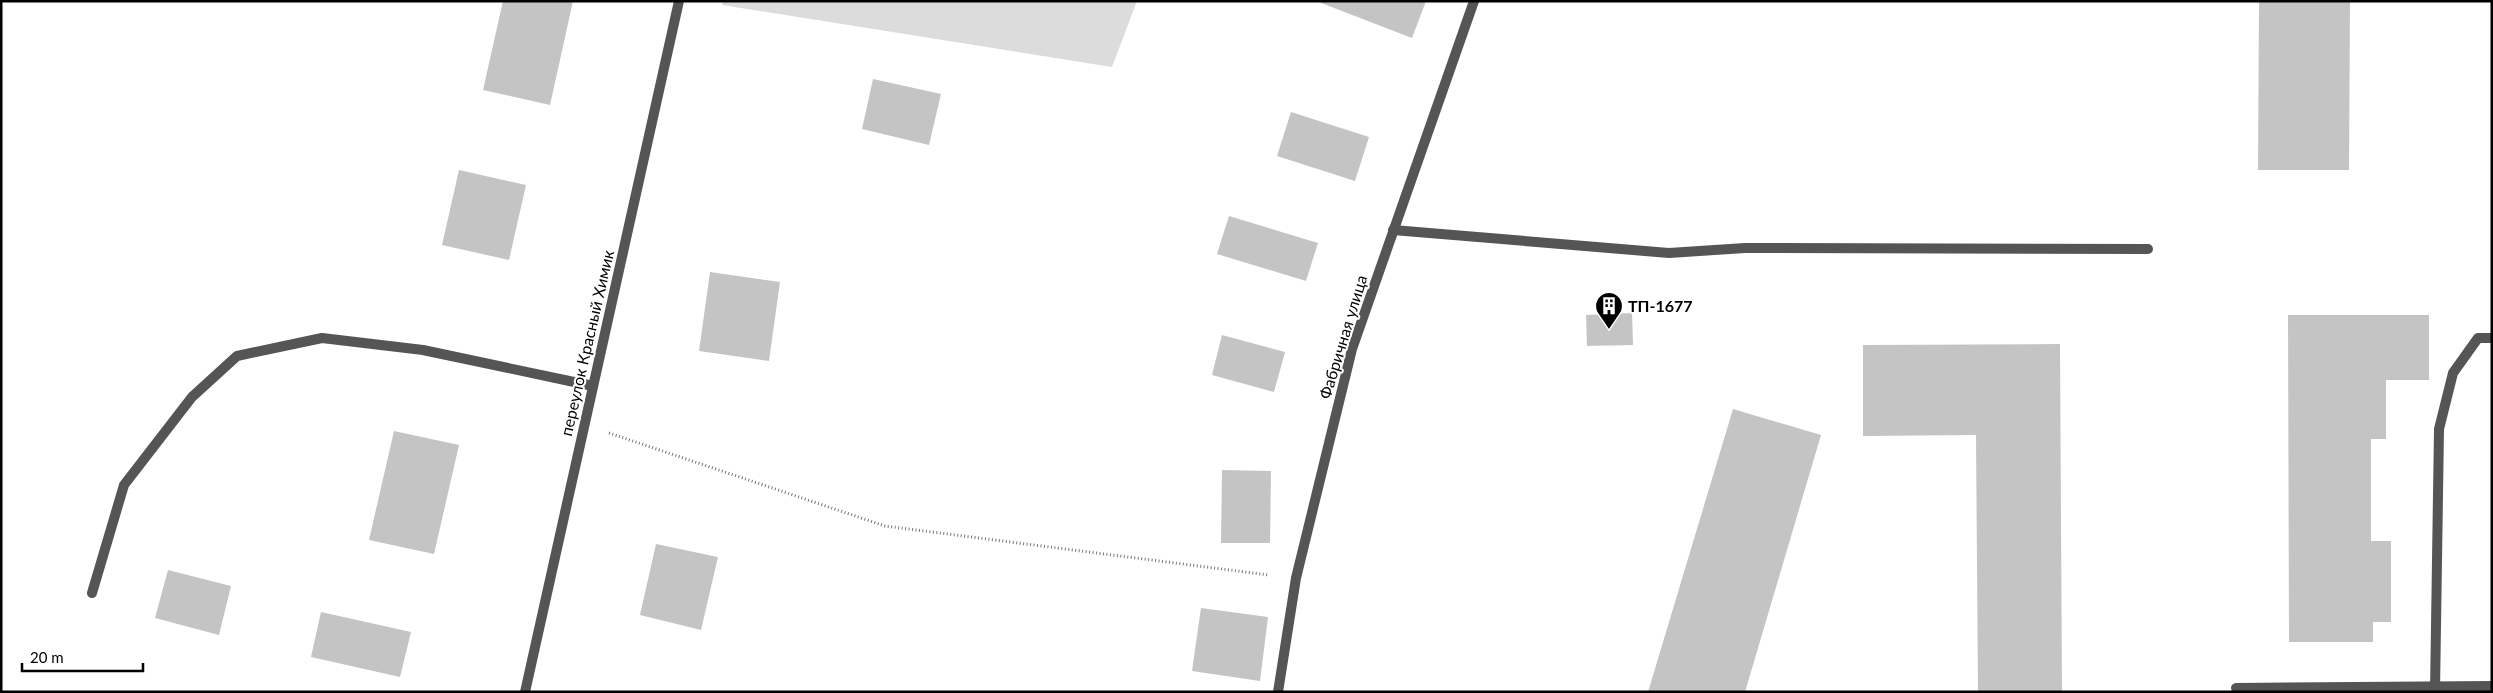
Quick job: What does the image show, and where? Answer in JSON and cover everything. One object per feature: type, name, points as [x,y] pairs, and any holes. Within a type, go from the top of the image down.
[{"type":"street","name":"переулок Красный Химик","points":[[525,692],[679,1]]},
{"type":"street","name":"Фабричная улица","points":[[1278,692],[1296,578],[1352,349],[1474,1]]},
{"type":"street","points":[[1393,230],[1669,253],[1745,248],[2148,249]]},
{"type":"street","points":[[92,593],[124,485],[192,397],[238,356],[322,338],[422,350],[594,386]]},
{"type":"street","points":[[2435,689],[2439,429],[2453,373],[2478,338],[2492,338]]},
{"type":"street","points":[[2236,688],[2435,689],[2492,686]]},
{"type":"path","points":[[584,425],[885,526],[1296,578]]},
{"type":"shaded area","points":[[723,1],[1137,1],[1112,67],[722,5]]},
{"type":"building","points":[[503,1],[573,1],[550,105],[483,90]]},
{"type":"building","points":[[1316,1],[1426,1],[1412,38]]},
{"type":"building","points":[[2259,1],[2350,1],[2349,170],[2258,170]]},
{"type":"building","points":[[873,79],[941,94],[929,145],[862,129]]},
{"type":"building","points":[[1291,112],[1369,137],[1355,181],[1277,156]]},
{"type":"building","points":[[459,170],[526,185],[509,260],[442,245]]},
{"type":"building","points":[[1229,216],[1318,243],[1306,281],[1217,254]]},
{"type":"building","points":[[710,272],[780,282],[769,361],[699,351]]},
{"type":"building","name":"ТП-1677","points":[[1632,313],[1633,345],[1587,346],[1586,315]]},
{"type":"building","points":[[2288,315],[2429,315],[2429,380],[2386,380],[2386,439],[2371,439],[2371,541],[2391,541],[2391,622],[2373,622],[2373,642],[2289,642]]},
{"type":"building","points":[[1222,335],[1285,352],[1274,392],[1212,375]]},
{"type":"building","points":[[2060,344],[2062,692],[1978,692],[1976,435],[1863,436],[1863,345]]},
{"type":"building","points":[[1733,409],[1821,435],[1745,692],[1648,692]]},
{"type":"building","points":[[394,431],[459,445],[434,554],[369,540]]},
{"type":"building","points":[[1222,470],[1271,471],[1270,543],[1221,543]]},
{"type":"building","points":[[656,544],[718,557],[701,630],[640,615]]},
{"type":"building","points":[[168,570],[231,586],[219,635],[155,618]]},
{"type":"building","points":[[1201,608],[1268,617],[1260,681],[1192,671]]},
{"type":"building","points":[[321,612],[411,632],[400,677],[311,657]]},
{"type":"place","name":"ТП-1677","points":[[1609,330]]}]
